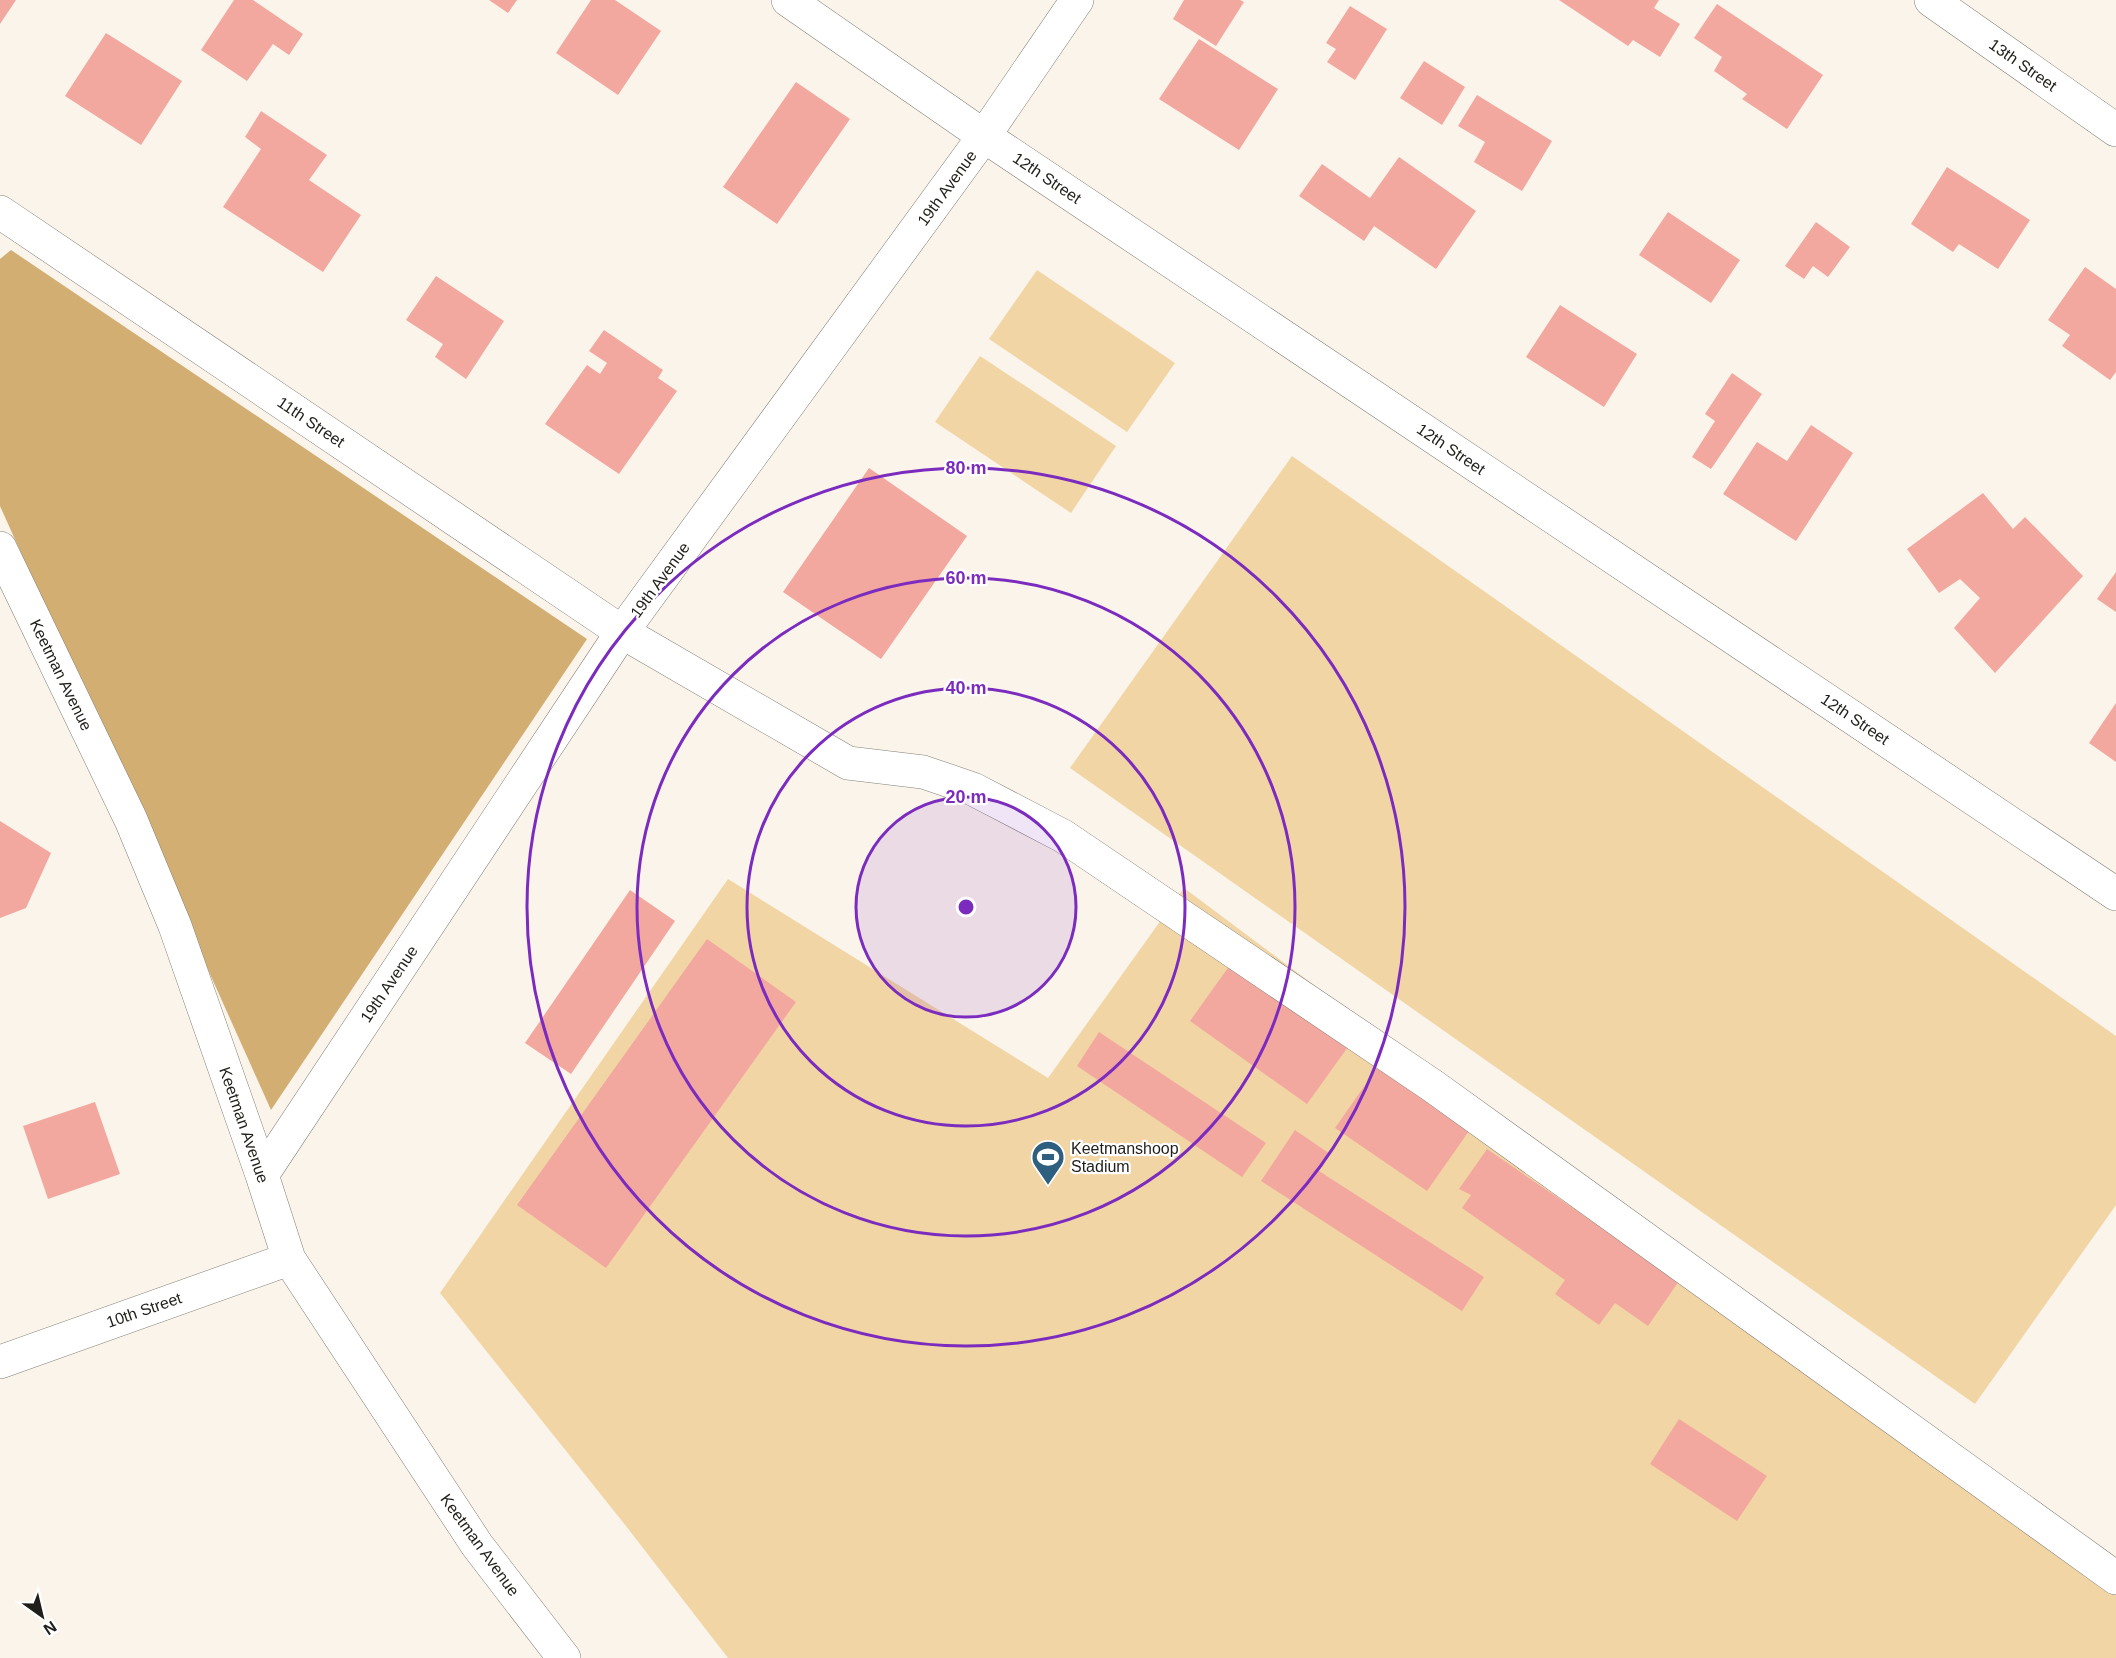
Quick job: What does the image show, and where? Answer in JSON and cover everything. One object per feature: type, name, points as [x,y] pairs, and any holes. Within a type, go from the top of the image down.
[{"type":"street","name":"12th Street","points":[[788,0],[984,136],[2116,894]]},
{"type":"street","name":"19th Avenue","points":[[262,1174],[622,632],[984,136],[1077,0]]},
{"type":"street","name":"13th Street","points":[[1931,0],[2116,129]]},
{"type":"street","name":"11th Street","points":[[0,212],[622,632],[848,763],[923,772],[963,786],[1063,836],[1433,1086],[2116,1578]]},
{"type":"street","name":"Keetman Avenue","points":[[0,548],[131,819],[175,926],[262,1174],[289,1259],[477,1545],[564,1658]]},
{"type":"street","name":"10th Street","points":[[0,1362],[289,1259]]},
{"type":"shaded area","points":[[11,250],[587,639],[271,1110],[0,506],[0,259]]},
{"type":"shaded area","points":[[1037,270],[1175,363],[1127,432],[989,339]]},
{"type":"shaded area","points":[[980,356],[1116,446],[1071,513],[935,422]]},
{"type":"shaded area","points":[[1292,456],[2116,1036],[2116,1205],[1975,1404],[1070,768]]},
{"type":"shaded area","name":"Keetmanshoop Stadium","points":[[728,879],[1048,1078],[1184,888],[1836,1376],[2116,1578],[2116,1658],[728,1658],[440,1293]]},
{"type":"building","points":[[0,0],[16,0],[0,24]]},
{"type":"building","points":[[234,0],[253,0],[303,34],[289,55],[273,44],[247,81],[201,50]]},
{"type":"building","points":[[489,0],[517,0],[508,13]]},
{"type":"building","points":[[591,0],[615,0],[661,31],[618,95],[556,53]]},
{"type":"building","points":[[1184,0],[1240,0],[1244,2],[1216,46],[1173,19]]},
{"type":"building","points":[[1559,0],[1659,0],[1654,8],[1680,24],[1660,57],[1633,40],[1628,46]]},
{"type":"building","points":[[1717,4],[1823,75],[1787,129],[1742,99],[1747,94],[1714,71],[1722,57],[1694,38]]},
{"type":"building","points":[[1350,6],[1387,29],[1355,80],[1327,62],[1336,49],[1326,43]]},
{"type":"building","points":[[106,33],[182,81],[141,145],[65,96]]},
{"type":"building","points":[[1199,39],[1278,89],[1239,150],[1159,99]]},
{"type":"building","points":[[1424,61],[1465,87],[1442,125],[1400,98]]},
{"type":"building","points":[[796,82],[850,119],[777,224],[723,187]]},
{"type":"building","points":[[1477,95],[1552,141],[1522,191],[1474,162],[1485,142],[1458,126]]},
{"type":"building","points":[[261,111],[327,155],[309,180],[361,215],[323,272],[223,207],[261,149],[245,137]]},
{"type":"building","points":[[1399,157],[1476,211],[1436,269],[1374,226],[1364,241],[1299,196],[1322,164],[1370,198]]},
{"type":"building","points":[[1947,167],[2030,220],[1998,269],[1959,244],[1953,252],[1911,224]]},
{"type":"building","points":[[1668,212],[1740,260],[1711,303],[1639,255]]},
{"type":"building","points":[[1816,222],[1850,247],[1828,277],[1813,266],[1804,279],[1785,266]]},
{"type":"building","points":[[2085,267],[2116,289],[2116,372],[2110,380],[2062,346],[2070,335],[2048,320]]},
{"type":"building","points":[[436,276],[504,321],[466,379],[435,357],[443,344],[406,320]]},
{"type":"building","points":[[1560,305],[1637,354],[1604,407],[1526,357]]},
{"type":"building","points":[[604,330],[663,370],[658,378],[677,391],[619,474],[545,424],[587,365],[600,374],[607,363],[589,351]]},
{"type":"building","points":[[1732,373],[1762,394],[1711,469],[1692,457],[1715,421],[1705,414]]},
{"type":"building","points":[[1811,425],[1853,453],[1796,541],[1723,494],[1757,442],[1787,461]]},
{"type":"building","points":[[869,468],[967,536],[881,659],[783,592]]},
{"type":"building","points":[[1983,493],[2013,529],[2025,517],[2083,576],[1995,673],[1954,628],[1980,598],[1960,579],[1939,593],[1907,549]]},
{"type":"building","points":[[2116,572],[2116,612],[2097,599]]},
{"type":"building","points":[[2116,703],[2116,762],[2089,743]]},
{"type":"building","points":[[0,821],[51,853],[26,908],[0,918]]},
{"type":"building","points":[[630,890],[675,921],[571,1074],[525,1043]]},
{"type":"building","points":[[707,939],[796,1002],[606,1268],[517,1205]]},
{"type":"building","points":[[1230,965],[1348,1047],[1307,1104],[1190,1021]]},
{"type":"building","points":[[1099,1032],[1266,1143],[1242,1177],[1077,1066]]},
{"type":"building","points":[[1377,1068],[1469,1131],[1427,1191],[1335,1128]]},
{"type":"building","points":[[95,1102],[120,1174],[48,1199],[23,1126]]},
{"type":"building","points":[[1295,1130],[1330,1154],[1319,1171],[1484,1277],[1462,1311],[1261,1181]]},
{"type":"building","points":[[1487,1149],[1679,1281],[1648,1326],[1615,1303],[1599,1325],[1555,1294],[1565,1280],[1462,1208],[1471,1195],[1459,1189]]},
{"type":"building","points":[[1679,1419],[1767,1476],[1737,1521],[1650,1464]]},
{"type":"place","name":"Keetmanshoop Stadium","points":[[1048,1186]]}]
